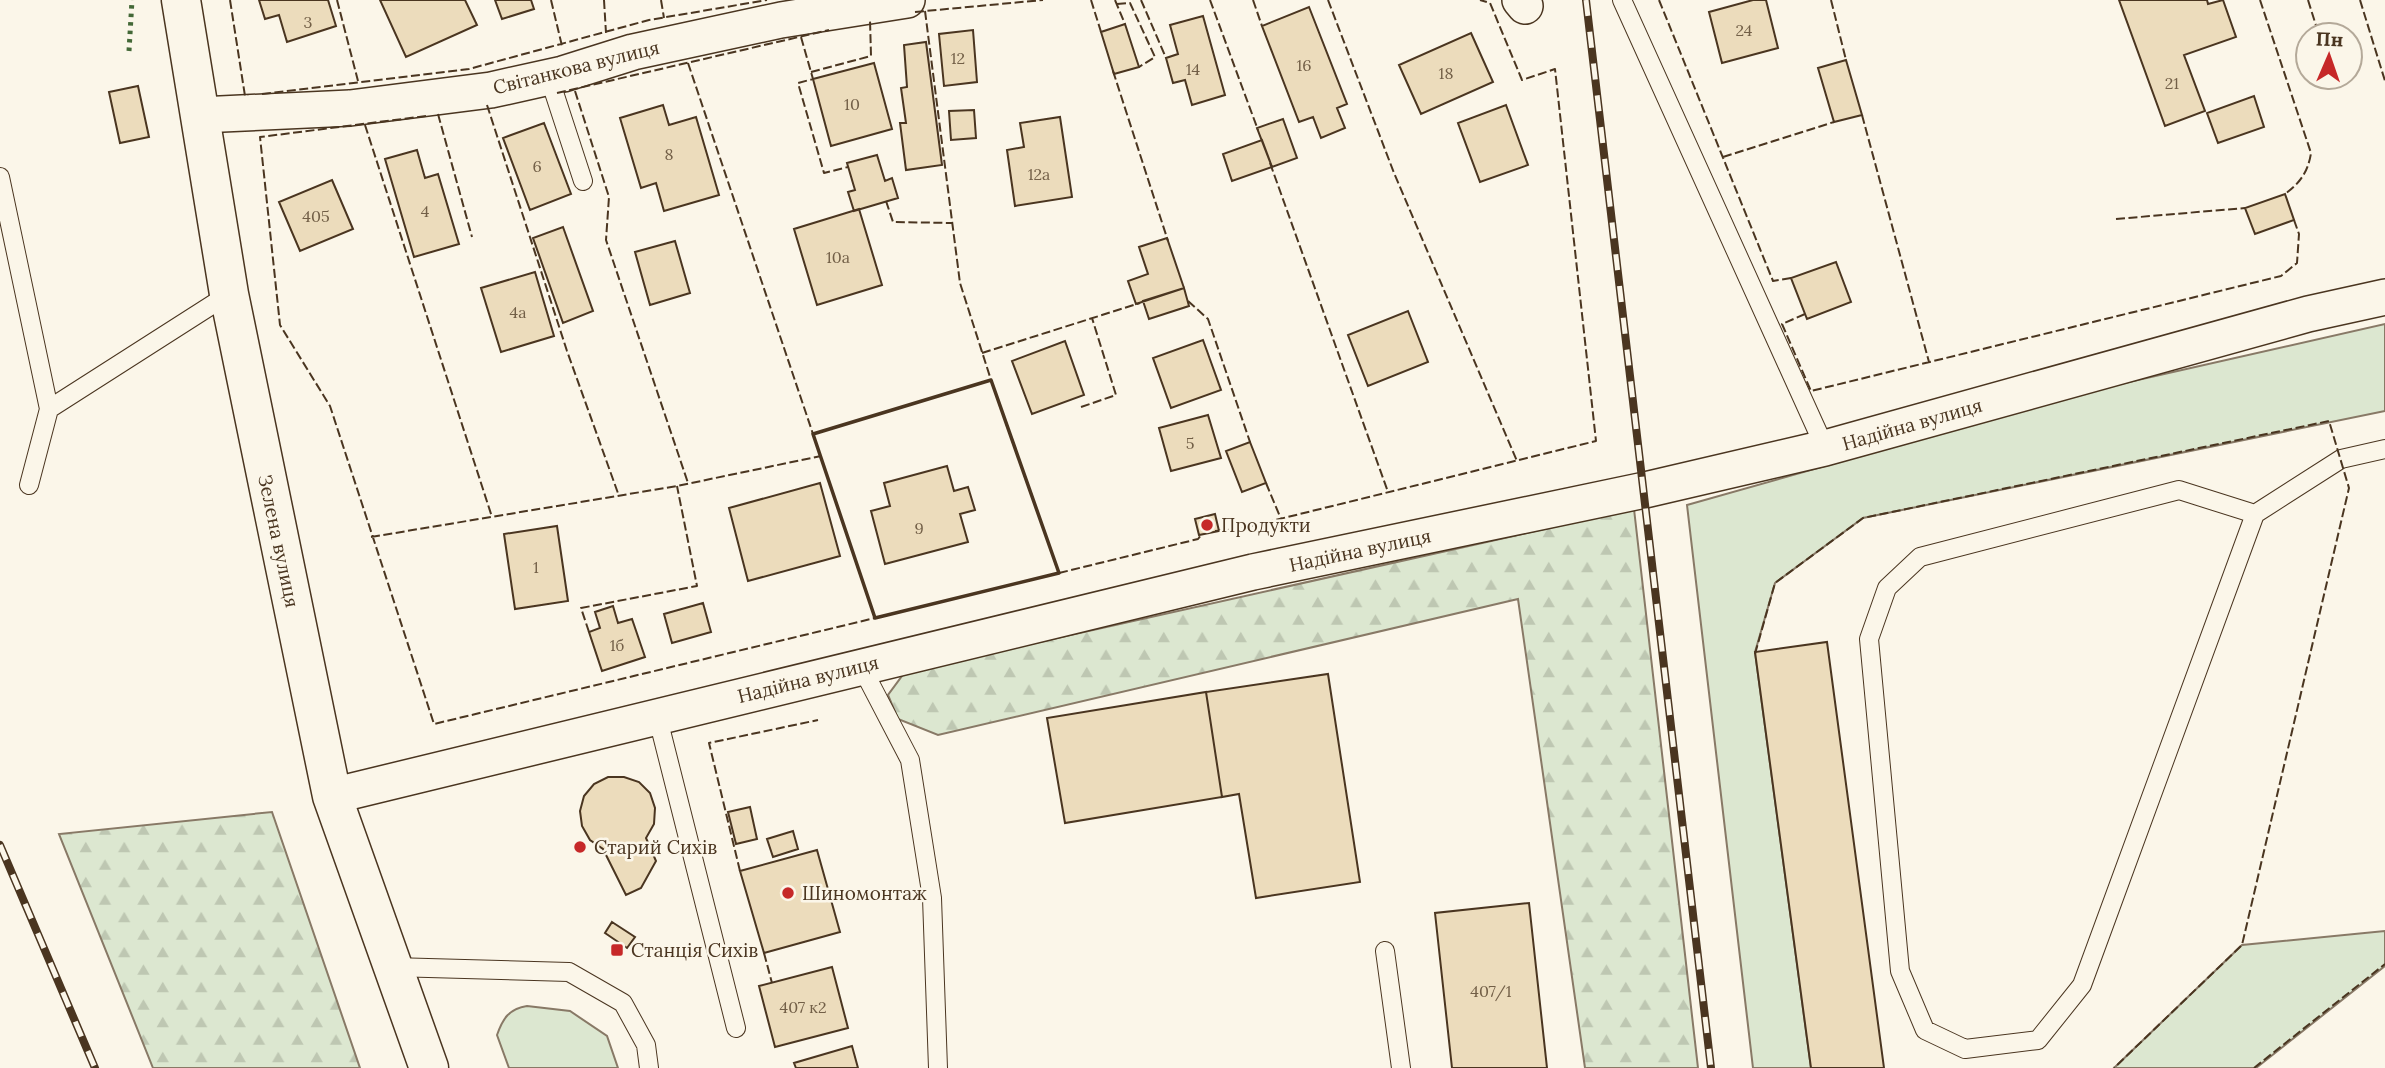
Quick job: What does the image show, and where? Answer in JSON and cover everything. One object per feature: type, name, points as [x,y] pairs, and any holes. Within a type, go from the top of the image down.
[{"type":"main road","name":"Зелена вулиця","points":[[181,0],[229,294],[332,796],[429,1068]]},
{"type":"street","name":"Світанкова вулиця","points":[[200,115],[350,108],[491,90],[549,77],[780,10],[907,0]]},
{"type":"street","name":"Надійна вулиця","points":[[332,796],[1253,572],[1645,490],[1825,448],[2308,314],[2385,297]]},
{"type":"lane","points":[[1622,0],[1825,448]]},
{"type":"lane","points":[[549,77],[583,181]]},
{"type":"lane","points":[[0,177],[49,409],[29,485]]},
{"type":"lane","points":[[49,409],[229,294]]},
{"type":"lane","points":[[2255,514],[2179,490],[1920,557],[1887,588],[1869,639],[1900,971],[1926,1030],[1965,1049],[2038,1041],[2082,985],[2255,514],[2340,459],[2385,449]]},
{"type":"lane","points":[[861,666],[909,760],[932,898],[938,1068]]},
{"type":"lane","points":[[657,715],[736,1028]]},
{"type":"lane","points":[[1385,951],[1401,1068]]},
{"type":"lane","points":[[391,967],[569,972],[623,1003],[646,1045],[649,1068]]},
{"type":"green space","points":[[2385,324],[2385,411],[1863,518],[1775,583],[1755,652],[1811,1068],[1753,1068],[1687,505],[2098,389]]},
{"type":"green space","points":[[1634,509],[1698,1068],[1585,1068],[1518,599],[938,735],[898,719],[888,695],[905,672]]},
{"type":"green space","points":[[272,812],[360,1068],[153,1068],[59,834]]},
{"type":"green space","points":[[2385,931],[2385,966],[2256,1068],[2114,1068],[2242,945]]},
{"type":"green space","points":[[527,1006],[570,1011],[607,1036],[618,1068],[509,1068],[497,1035],[508,1015]]},
{"type":"building","points":[[259,0],[328,0],[336,26],[287,42],[279,15],[265,19]]},
{"type":"building","points":[[380,0],[465,0],[477,25],[406,57]]},
{"type":"building","points":[[495,0],[531,0],[534,9],[502,19]]},
{"type":"building","points":[[1753,0],[1766,0],[1778,48],[1722,63],[1709,12]]},
{"type":"building","points":[[2119,0],[2207,0],[2208,4],[2223,0],[2236,37],[2184,55],[2205,111],[2165,126]]},
{"type":"building","points":[[1309,7],[1347,104],[1337,108],[1345,128],[1321,138],[1313,117],[1299,122],[1262,26]]},
{"type":"building","points":[[1203,16],[1225,95],[1192,105],[1185,80],[1173,83],[1166,58],[1178,54],[1170,25]]},
{"type":"building","points":[[1125,24],[1139,67],[1114,74],[1101,32]]},
{"type":"building","points":[[973,30],[977,82],[944,86],[939,34]]},
{"type":"building","points":[[1471,33],[1493,82],[1421,114],[1399,65]]},
{"type":"building","points":[[926,42],[942,165],[906,170],[900,123],[906,123],[901,88],[907,87],[904,45]]},
{"type":"building","points":[[1846,60],[1862,115],[1834,122],[1818,68]]},
{"type":"building","points":[[874,63],[892,129],[831,146],[813,79]]},
{"type":"building","points":[[138,86],[149,137],[120,143],[109,92]]},
{"type":"building","points":[[2254,96],[2264,127],[2218,143],[2207,113]]},
{"type":"building","points":[[663,105],[669,125],[696,117],[719,195],[664,211],[656,183],[641,188],[620,118]]},
{"type":"building","points":[[1506,105],[1528,165],[1480,182],[1458,123]]},
{"type":"building","points":[[974,110],[976,138],[951,140],[949,111]]},
{"type":"building","points":[[1060,117],[1072,197],[1015,206],[1007,150],[1024,147],[1020,123]]},
{"type":"building","points":[[1283,119],[1297,158],[1272,167],[1257,128]]},
{"type":"building","points":[[544,123],[571,194],[530,210],[503,138]]},
{"type":"building","points":[[1262,140],[1272,167],[1232,181],[1223,154]]},
{"type":"building","points":[[417,150],[425,178],[438,174],[459,244],[414,257],[385,159]]},
{"type":"building","points":[[877,155],[885,181],[892,178],[898,198],[854,211],[848,192],[855,190],[847,163]]},
{"type":"building","points":[[332,180],[353,229],[300,251],[279,202]]},
{"type":"building","points":[[2285,194],[2294,220],[2255,234],[2245,208]]},
{"type":"building","points":[[859,209],[882,285],[817,305],[794,229]]},
{"type":"building","points":[[563,227],[593,311],[563,323],[533,238]]},
{"type":"building","points":[[1167,238],[1184,288],[1136,304],[1128,281],[1148,274],[1139,247]]},
{"type":"building","points":[[675,241],[690,293],[650,305],[635,252]]},
{"type":"building","points":[[1836,262],[1851,302],[1807,319],[1791,278]]},
{"type":"building","points":[[535,272],[554,336],[501,352],[481,288]]},
{"type":"building","points":[[1184,288],[1189,306],[1149,319],[1143,301]]},
{"type":"building","points":[[1408,311],[1428,362],[1368,386],[1348,335]]},
{"type":"building","points":[[1203,340],[1221,390],[1171,408],[1153,358]]},
{"type":"building","points":[[1065,341],[1084,395],[1032,414],[1012,361]]},
{"type":"building","points":[[1208,415],[1221,458],[1171,471],[1159,428]]},
{"type":"building","points":[[1250,442],[1266,483],[1242,492],[1226,451]]},
{"type":"building","points":[[947,466],[954,491],[968,487],[975,510],[960,514],[968,542],[885,564],[871,511],[890,506],[884,483]]},
{"type":"building","points":[[820,483],[840,556],[748,581],[729,508]]},
{"type":"building","name":"Продукти","points":[[1215,514],[1219,531],[1199,535],[1195,519]]},
{"type":"building","points":[[557,526],[568,601],[515,609],[504,534]]},
{"type":"building","points":[[703,603],[711,632],[672,643],[664,614]]},
{"type":"building","points":[[613,606],[618,623],[632,619],[645,657],[602,671],[589,632],[600,628],[595,612]]},
{"type":"building","points":[[1827,642],[1884,1068],[1811,1068],[1755,652]]},
{"type":"building","points":[[1328,674],[1360,882],[1256,898],[1239,794],[1222,797],[1206,692]]},
{"type":"building","points":[[1206,692],[1222,797],[1065,823],[1047,718]]},
{"type":"building","points":[[608,777],[624,777],[639,782],[650,793],[655,808],[654,824],[646,838],[656,861],[641,888],[626,895],[603,849],[590,840],[582,826],[580,811],[584,796],[594,784]]},
{"type":"building","points":[[750,807],[757,839],[736,844],[728,812]]},
{"type":"building","points":[[793,831],[798,849],[773,857],[767,839]]},
{"type":"building","points":[[817,850],[840,932],[764,953],[740,871]]},
{"type":"building","points":[[1529,903],[1547,1068],[1452,1068],[1435,913]]},
{"type":"building","points":[[612,922],[635,937],[627,948],[605,933]]},
{"type":"building","points":[[832,967],[848,1028],[775,1047],[759,986]]},
{"type":"building","points":[[852,1046],[858,1068],[796,1068],[794,1063]]},
{"type":"railway","points":[[1586,0],[1711,1068]]},
{"type":"railway","points":[[0,845],[95,1068]]},
{"type":"hedge","points":[[129,51],[132,0]]},
{"type":"fence","points":[[230,0],[245,96],[248,95]]},
{"type":"fence","points":[[337,0],[358,81]]},
{"type":"fence","points":[[551,0],[562,46]]},
{"type":"fence","points":[[604,0],[606,33]]},
{"type":"fence","points":[[661,0],[664,18]]},
{"type":"fence","points":[[262,94],[469,69],[649,20],[767,0]]},
{"type":"fence","points":[[915,12],[1043,0]]},
{"type":"fence","points":[[1091,0],[1102,35]]},
{"type":"fence","points":[[1115,0],[1125,24]]},
{"type":"fence","points":[[1141,0],[1166,58]]},
{"type":"fence","points":[[1210,0],[1258,130]]},
{"type":"fence","points":[[1253,0],[1262,26]]},
{"type":"fence","points":[[1328,0],[1394,173],[1517,461]]},
{"type":"fence","points":[[1215,531],[1239,529],[1596,441],[1555,69],[1522,80],[1490,3],[1480,0]]},
{"type":"fence","points":[[1659,0],[1773,281],[1791,278]]},
{"type":"fence","points":[[1831,0],[1846,60]]},
{"type":"fence","points":[[2260,0],[2311,153],[2302,176],[2285,194]]},
{"type":"fence","points":[[2308,0],[2315,21]]},
{"type":"fence","points":[[2360,0],[2385,81]]},
{"type":"fence","points":[[1117,4],[1130,3],[1155,57],[1139,67]]},
{"type":"fence","points":[[925,11],[960,283],[991,380]]},
{"type":"fence","points":[[811,72],[871,56],[870,20]]},
{"type":"fence","points":[[557,93],[829,30]]},
{"type":"fence","points":[[801,37],[813,79],[798,83],[824,173],[848,167]]},
{"type":"fence","points":[[688,63],[813,434]]},
{"type":"fence","points":[[1113,71],[1168,241]]},
{"type":"fence","points":[[575,91],[609,197],[606,240],[688,483]]},
{"type":"fence","points":[[487,105],[567,351],[619,496]]},
{"type":"fence","points":[[438,114],[472,237]]},
{"type":"fence","points":[[1862,115],[1929,362]]},
{"type":"fence","points":[[426,116],[260,137],[280,325],[330,406],[434,724],[875,618]]},
{"type":"fence","points":[[1723,157],[1834,122]]},
{"type":"fence","points":[[365,125],[492,517]]},
{"type":"fence","points":[[1270,163],[1388,492]]},
{"type":"fence","points":[[886,201],[893,222],[952,223]]},
{"type":"fence","points":[[2116,219],[2245,208]]},
{"type":"fence","points":[[1805,314],[1782,324],[1811,391],[2281,276],[2297,263],[2299,234],[2294,220]]},
{"type":"fence","points":[[1188,301],[1208,319],[1250,442]]},
{"type":"fence","points":[[982,353],[1140,303]]},
{"type":"fence","points":[[1081,407],[1116,395],[1092,318]]},
{"type":"fence","points":[[1755,654],[1775,583],[1863,518],[2329,421],[2349,488],[2242,945],[2114,1068]]},
{"type":"fence","points":[[371,537],[677,486],[821,456]]},
{"type":"fence","points":[[1266,483],[1281,519]]},
{"type":"fence","points":[[589,632],[581,608],[697,586],[677,486]]},
{"type":"fence","points":[[1059,573],[1198,539],[1201,535]]},
{"type":"fence","points":[[740,871],[709,743],[818,720]]},
{"type":"fence","points":[[764,953],[772,983]]},
{"type":"fence","points":[[2254,1068],[2385,964]]},
{"type":"wall","points":[[991,380],[1059,573],[875,618],[813,434],[991,380]]},
{"type":"place","name":"Продукти","points":[[1207,525]]},
{"type":"place","name":"Старий Сихів","points":[[580,847]]},
{"type":"place","name":"Шиномонтаж","points":[[788,893]]},
{"type":"place","name":"Станція Сихів","points":[[617,950]]}]
